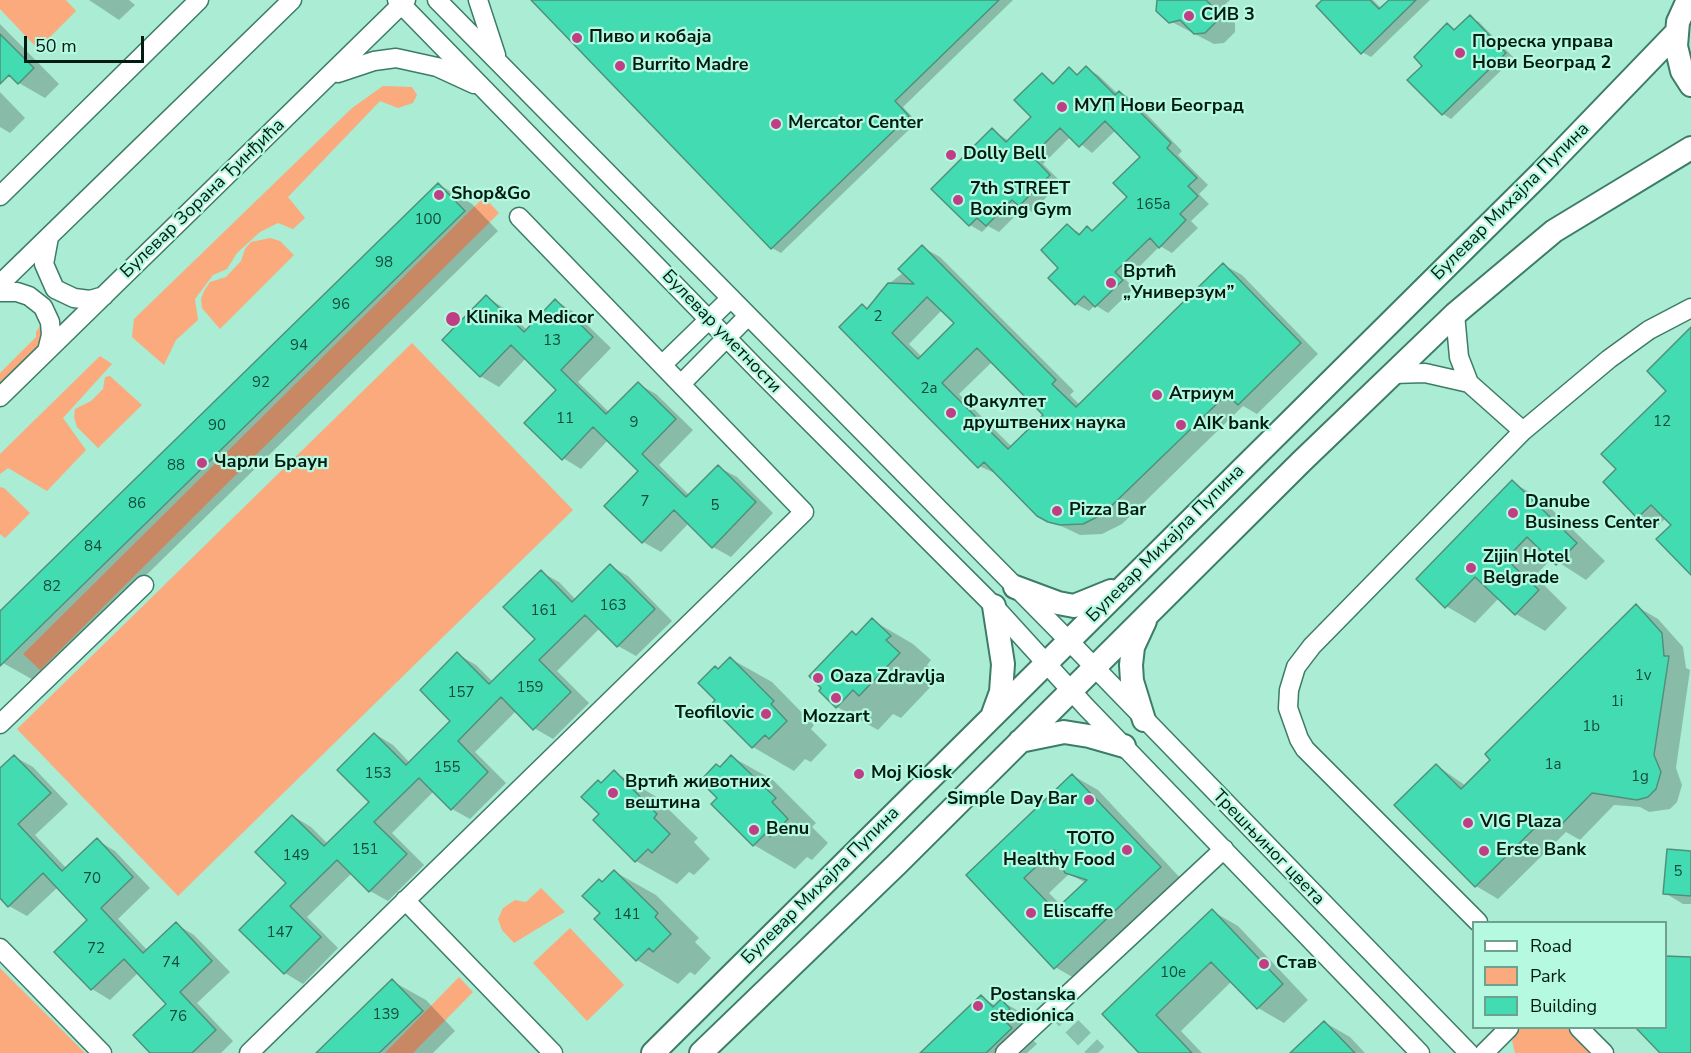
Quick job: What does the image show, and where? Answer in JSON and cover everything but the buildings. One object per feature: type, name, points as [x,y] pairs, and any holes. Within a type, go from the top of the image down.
[{"type":"main road","points":[[1687,1],[1676,33],[1678,58],[1691,85]]},
{"type":"main road","name":"Булевар Михајла Пупина","points":[[653,1053],[1542,172],[1676,33]]},
{"type":"main road","name":"Булевар Михајла Пупина","points":[[701,1053],[1455,314],[1554,231],[1691,148]]},
{"type":"main road","points":[[1015,587],[1058,603],[1074,606],[1126,584]]},
{"type":"main road","points":[[992,717],[1001,692],[1003,664],[994,606]]},
{"type":"main road","points":[[1144,720],[1132,681],[1131,664],[1133,647],[1151,610]]},
{"type":"main road","points":[[1019,742],[1064,732],[1089,735],[1124,746]]},
{"type":"street","points":[[0,196],[199,0]]},
{"type":"street","points":[[269,22],[282,0]]},
{"type":"street","points":[[0,284],[292,0]]},
{"type":"street","name":"Булевар уметности","points":[[437,0],[1069,641]]},
{"type":"street","points":[[478,0],[489,40],[501,65]]},
{"type":"street","name":"Булевар уметности","points":[[402,2],[726,338],[994,606],[1047,663]]},
{"type":"street","name":"Булевар Зорана Ђинђића","points":[[0,397],[330,76],[402,2]]},
{"type":"street","points":[[330,76],[374,61],[405,58],[436,68],[485,89]]},
{"type":"street","points":[[249,1053],[804,512],[519,217]]},
{"type":"street","points":[[49,237],[44,264],[55,289],[74,298],[90,300],[104,296]]},
{"type":"street","points":[[0,292],[17,292],[29,296],[43,307],[50,322],[51,335],[47,351]]},
{"type":"street","points":[[662,365],[731,298]]},
{"type":"street","points":[[1477,921],[1313,757],[1299,739],[1292,724],[1288,708],[1289,690],[1303,657],[1523,431],[1609,358],[1648,330],[1691,308]]},
{"type":"street","points":[[1455,314],[1459,357],[1469,383],[1523,431]]},
{"type":"street","points":[[681,384],[748,316]]},
{"type":"street","points":[[1393,374],[1425,373],[1469,383]]},
{"type":"street","points":[[0,724],[144,585]]},
{"type":"street","name":"Трешњиног цвета","points":[[1069,641],[1469,1053]]},
{"type":"street","name":"Трешњиног цвета","points":[[1047,663],[1420,1053]]},
{"type":"street","points":[[1005,1053],[1224,849]]},
{"type":"street","points":[[405,900],[553,1053]]},
{"type":"street","points":[[0,948],[102,1053]]},
{"type":"street","points":[[1485,1053],[1508,1029]]},
{"type":"street","points":[[1580,1029],[1604,1053]]},
{"type":"green space","points":[[0,0],[66,0],[76,11],[38,49],[0,9]]},
{"type":"green space","points":[[383,86],[412,87],[417,95],[413,103],[398,108],[380,101],[288,197],[305,218],[293,229],[278,223],[260,232],[237,253],[227,269],[213,275],[195,299],[198,320],[176,340],[164,365],[132,337],[134,319],[352,108]]},
{"type":"green space","points":[[484,197],[499,213],[40,670],[23,654]]},
{"type":"green space","points":[[270,238],[280,241],[294,255],[220,329],[202,308],[201,299],[204,291],[210,282],[226,277],[241,261],[245,249],[251,242]]},
{"type":"green space","points":[[40,326],[45,345],[0,392],[0,373],[36,337]]},
{"type":"green space","points":[[412,343],[573,510],[178,896],[17,729]]},
{"type":"green space","points":[[100,356],[112,364],[63,418],[86,450],[47,491],[8,468],[0,474],[0,454]]},
{"type":"green space","points":[[110,376],[142,405],[98,448],[77,427],[74,417],[75,409],[91,401],[103,389],[105,377]]},
{"type":"green space","points":[[0,487],[4,488],[30,513],[5,538],[0,534]]},
{"type":"green space","points":[[541,888],[565,912],[514,943],[502,930],[498,919],[503,908],[515,900],[526,902]]},
{"type":"green space","points":[[570,928],[624,985],[587,1021],[533,963]]},
{"type":"green space","points":[[0,968],[85,1053],[0,1053]]},
{"type":"green space","points":[[459,977],[473,992],[413,1053],[385,1053]]},
{"type":"green space","points":[[1519,1029],[1570,1029],[1596,1053],[1515,1053],[1512,1041]]},
{"type":"tunnel","points":[[1053,1007],[1098,1053]]},
{"type":"place","name":"СИВ 3","points":[[1189,16]]},
{"type":"place","name":"Пиво и кобаја","points":[[577,38]]},
{"type":"place","name":"Пореска управа Нови Београд 2","points":[[1460,53]]},
{"type":"place","name":"Burrito Madre","points":[[620,66]]},
{"type":"place","name":"МУП Нови Београд","points":[[1062,107]]},
{"type":"place","name":"Mercator Center","points":[[776,124]]},
{"type":"place","name":"Dolly Bell","points":[[951,155]]},
{"type":"place","name":"Shop&Go","points":[[439,195]]},
{"type":"place","name":"7th STREET Boxing Gym","points":[[958,200]]},
{"type":"place","name":"Вртић „Универзум”","points":[[1111,283]]},
{"type":"place","name":"Klinika Medicor","points":[[453,319]]},
{"type":"place","name":"Атриум","points":[[1157,395]]},
{"type":"place","name":"Факултет друштвених наука","points":[[951,413]]},
{"type":"place","name":"AIK bank","points":[[1181,425]]},
{"type":"place","name":"Чарли Браун","points":[[202,463]]},
{"type":"place","name":"Pizza Bar","points":[[1057,511]]},
{"type":"place","name":"Danube Business Center","points":[[1513,513]]},
{"type":"place","name":"Zijin Hotel Belgrade","points":[[1471,568]]},
{"type":"place","name":"Oaza Zdravlja","points":[[818,678]]},
{"type":"place","name":"Mozzart","points":[[836,698]]},
{"type":"place","name":"Teofilovic","points":[[766,714]]},
{"type":"place","name":"Moj Kiosk","points":[[859,774]]},
{"type":"place","name":"Вртић животних вештина","points":[[613,793]]},
{"type":"place","name":"Simple Day Bar","points":[[1089,800]]},
{"type":"place","name":"VIG Plaza","points":[[1468,823]]},
{"type":"place","name":"Benu","points":[[754,830]]},
{"type":"place","name":"TOTO Healthy Food","points":[[1127,850]]},
{"type":"place","name":"Erste Bank","points":[[1484,851]]},
{"type":"place","name":"Eliscaffe","points":[[1031,913]]},
{"type":"place","name":"Став","points":[[1264,964]]},
{"type":"place","name":"Postanska stedionica","points":[[978,1006]]}]
